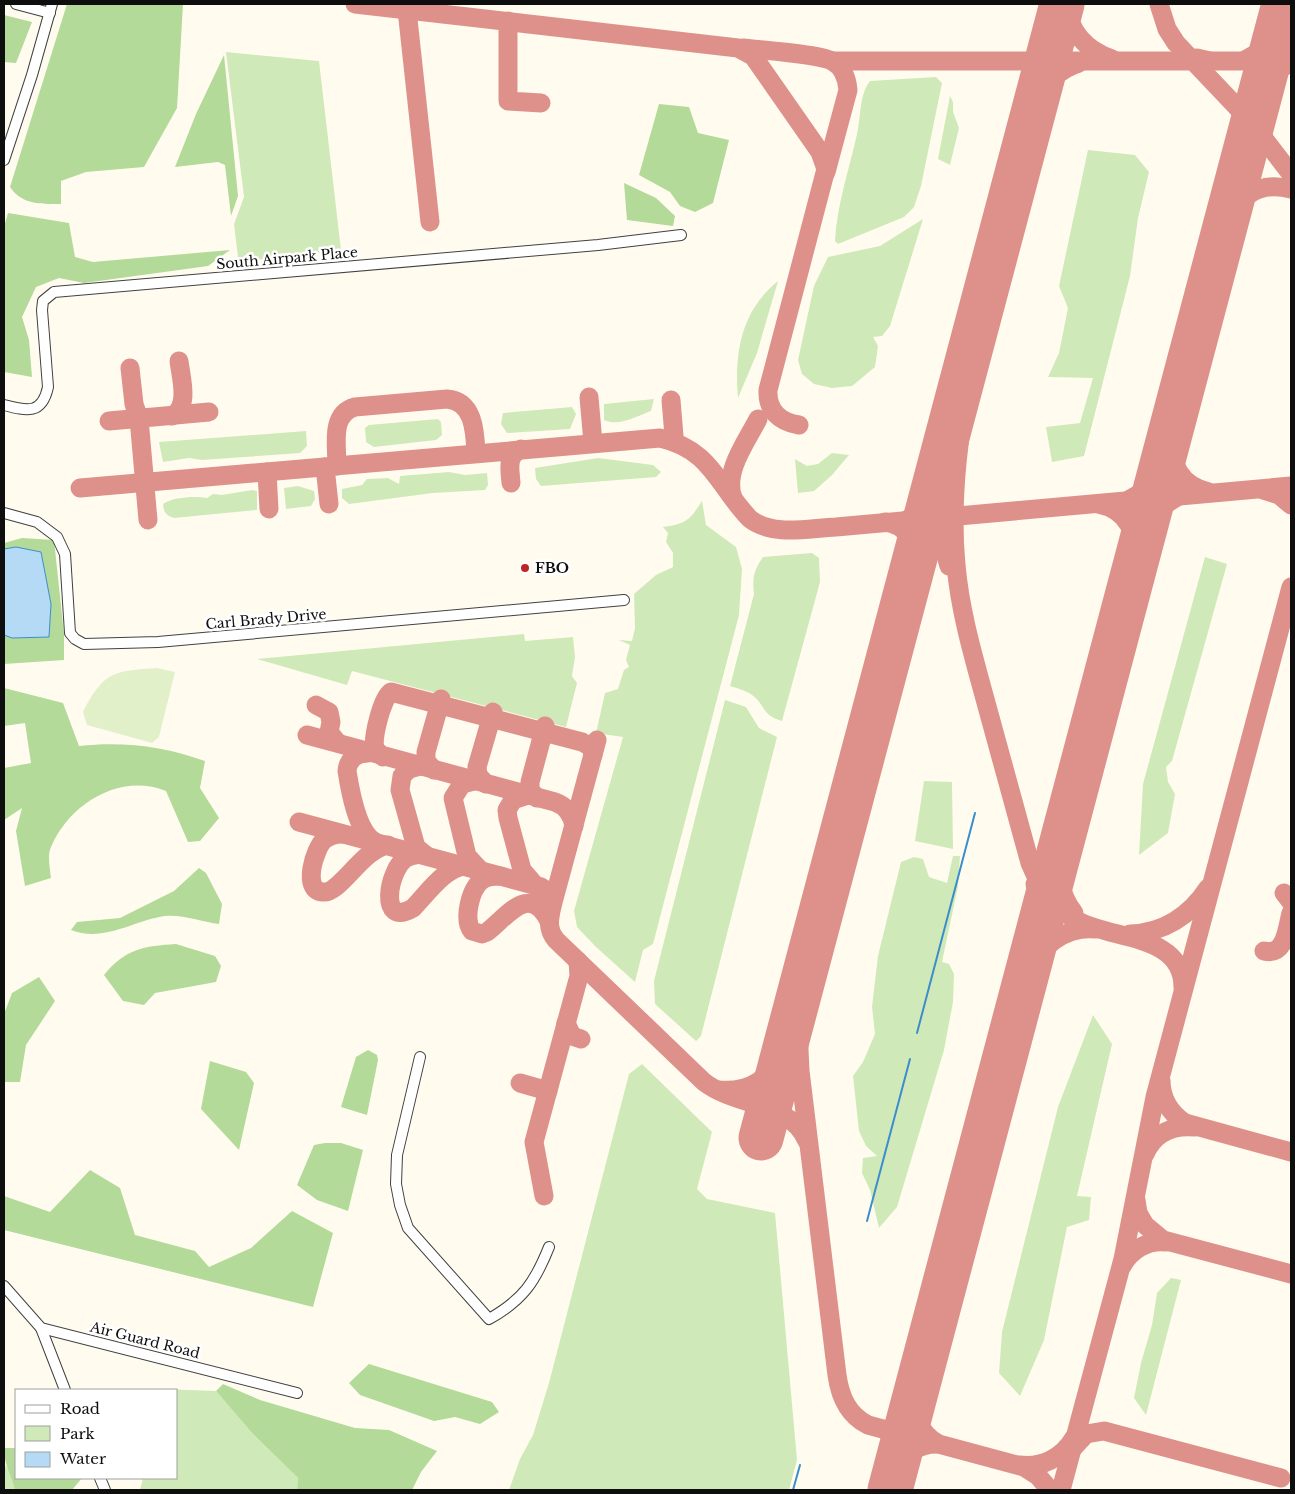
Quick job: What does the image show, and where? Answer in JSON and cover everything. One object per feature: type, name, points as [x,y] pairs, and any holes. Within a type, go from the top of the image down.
[{"type":"street","points":[[4,160],[32,75],[51,8],[16,4]]},
{"type":"street","name":"South Airpark Place","points":[[4,405],[30,409],[39,407],[45,399],[48,387],[42,310],[43,301],[54,292],[598,245],[681,235]]},
{"type":"street","name":"Carl Brady Drive","points":[[4,513],[37,522],[57,537],[65,554],[70,633],[74,639],[84,644],[158,642],[624,600]]},
{"type":"street","points":[[420,1057],[397,1155],[396,1184],[408,1228],[489,1319],[512,1305],[528,1288],[542,1266],[549,1247]]},
{"type":"street","points":[[4,1286],[41,1328],[65,1389]]},
{"type":"street","name":"Air Guard Road","points":[[41,1328],[298,1393]]},
{"type":"green space","points":[[67,4],[183,4],[177,108],[144,167],[86,172],[61,181],[61,204],[32,202],[20,197],[10,187]]},
{"type":"green space","points":[[4,15],[32,22],[16,63],[4,62]]},
{"type":"green space","points":[[226,52],[319,61],[341,250],[253,260],[238,257],[234,224],[244,197]]},
{"type":"green space","points":[[224,55],[238,196],[231,216],[225,165],[218,162],[175,167],[196,114]]},
{"type":"green space","points":[[936,77],[942,83],[921,186],[914,207],[904,217],[838,244],[835,241],[838,214],[866,87],[870,81]]},
{"type":"green space","points":[[950,96],[959,128],[950,165],[938,159]]},
{"type":"green space","points":[[659,104],[689,107],[698,133],[729,140],[713,203],[695,212],[680,206],[670,192],[639,175]]},
{"type":"green space","points":[[1088,150],[1135,155],[1149,172],[1138,218],[1130,276],[1084,456],[1052,462],[1046,427],[1080,423],[1093,378],[1048,377],[1059,353],[1068,308],[1059,286]]},
{"type":"green space","points":[[624,183],[656,198],[675,216],[673,226],[627,220]]},
{"type":"green space","points":[[8,213],[69,223],[75,257],[93,262],[230,250],[208,266],[84,283],[59,278],[36,287],[22,317],[29,340],[32,377],[4,372],[4,227]]},
{"type":"green space","points":[[923,219],[890,326],[882,336],[873,337],[878,346],[875,367],[852,386],[832,388],[814,384],[802,374],[798,360],[814,286],[828,257],[880,246]]},
{"type":"green space","points":[[778,281],[757,353],[738,398],[737,365],[739,349],[748,319],[765,293]]},
{"type":"green space","points":[[654,399],[651,411],[622,422],[604,420],[604,404]]},
{"type":"green space","points":[[572,407],[576,414],[570,429],[507,433],[501,424],[503,413]]},
{"type":"green space","points":[[438,419],[441,422],[442,435],[436,440],[374,447],[366,442],[365,428],[369,425]]},
{"type":"green space","points":[[306,431],[307,446],[300,453],[202,460],[189,458],[163,462],[159,442]]},
{"type":"green space","points":[[832,453],[849,455],[832,475],[814,491],[798,493],[795,459],[807,466],[818,464]]},
{"type":"green space","points":[[598,458],[653,465],[661,472],[656,477],[541,486],[536,479],[535,468]]},
{"type":"green space","points":[[449,472],[465,475],[487,473],[488,485],[485,490],[433,493],[349,504],[342,498],[342,489],[362,485],[367,479],[388,478],[399,484],[400,476]]},
{"type":"green space","points":[[298,486],[314,491],[315,499],[311,506],[286,509],[284,488]]},
{"type":"green space","points":[[252,490],[257,491],[257,510],[174,518],[167,514],[163,507],[163,504],[178,498],[207,498],[213,494],[222,495]]},
{"type":"green space","points":[[702,501],[706,525],[736,547],[742,569],[739,615],[653,944],[643,950],[635,982],[577,927],[574,911],[623,737],[596,733],[605,693],[618,689],[624,670],[629,667],[626,660],[630,645],[619,640],[632,641],[635,628],[634,594],[656,575],[673,567],[673,553],[666,542],[668,533],[663,527],[687,520]]},
{"type":"green space","points":[[22,538],[54,540],[64,634],[64,660],[4,664],[4,635],[12,638],[49,637],[51,604],[41,552],[16,547],[4,549],[4,543]]},
{"type":"green space","points":[[812,553],[819,558],[820,582],[782,721],[770,716],[749,693],[730,686],[754,594],[754,574],[763,557]]},
{"type":"green space","points":[[1205,557],[1227,564],[1172,761],[1166,767],[1168,782],[1175,794],[1168,833],[1139,855],[1143,784]]},
{"type":"green space","points":[[524,634],[525,641],[573,637],[575,657],[572,676],[577,683],[566,727],[352,671],[347,685],[257,659]]},
{"type":"green space","points":[[157,668],[175,672],[159,737],[152,743],[87,725],[83,712],[90,698],[104,681],[120,672]]},
{"type":"green space","points":[[4,688],[63,703],[79,746],[111,744],[143,746],[158,748],[205,761],[200,788],[219,818],[200,841],[188,842],[166,791],[149,786],[131,786],[114,789],[83,805],[59,831],[49,854],[51,878],[25,886],[16,831],[22,808],[4,820],[4,768],[31,763],[25,723],[4,726]]},
{"type":"green space","points":[[725,700],[746,707],[759,728],[777,737],[701,1036],[696,1041],[655,1004],[654,981]]},
{"type":"green space","points":[[924,781],[952,782],[953,849],[915,841]]},
{"type":"green space","points":[[953,856],[960,856],[958,886],[942,962],[949,964],[954,974],[953,1002],[944,1050],[897,1207],[879,1228],[870,1190],[862,1173],[863,1158],[877,1156],[866,1146],[859,1131],[853,1076],[863,1062],[875,1034],[872,1007],[878,956],[901,862],[914,857],[923,859],[929,877],[947,883]]},
{"type":"green space","points":[[199,868],[206,873],[222,904],[219,924],[185,917],[165,916],[95,934],[71,930],[77,922],[120,918],[174,891]]},
{"type":"green space","points":[[176,944],[215,956],[221,966],[216,982],[155,993],[144,1005],[123,1001],[104,975],[120,959],[136,950]]},
{"type":"green space","points":[[39,977],[55,1001],[26,1045],[20,1082],[4,1082],[4,1014],[12,993]]},
{"type":"green space","points":[[1093,1015],[1112,1044],[1077,1196],[1091,1197],[1089,1220],[1067,1227],[1044,1340],[1020,1396],[999,1373],[1002,1332],[1058,1107]]},
{"type":"green space","points":[[368,1050],[377,1055],[378,1060],[367,1115],[341,1107],[356,1057]]},
{"type":"green space","points":[[210,1061],[246,1072],[254,1083],[239,1150],[201,1109]]},
{"type":"green space","points":[[642,1064],[712,1132],[697,1189],[707,1199],[775,1213],[797,1460],[789,1490],[509,1490],[520,1459],[533,1435],[549,1383],[629,1074]]},
{"type":"green space","points":[[341,1143],[363,1150],[348,1211],[317,1200],[297,1185],[314,1145]]},
{"type":"green space","points":[[90,1170],[120,1188],[135,1235],[195,1251],[209,1267],[251,1248],[292,1211],[333,1233],[313,1307],[4,1230],[4,1196],[50,1212]]},
{"type":"green space","points":[[1171,1278],[1181,1280],[1146,1415],[1134,1398],[1141,1363],[1152,1325],[1157,1293]]},
{"type":"green space","points":[[369,1364],[492,1402],[499,1412],[480,1424],[455,1417],[434,1421],[360,1395],[349,1383]]},
{"type":"green space","points":[[223,1384],[260,1400],[355,1428],[389,1430],[437,1451],[421,1472],[412,1490],[297,1490],[298,1478],[252,1433],[216,1391]]},
{"type":"green space","points":[[178,1390],[216,1391],[252,1433],[298,1478],[297,1490],[140,1490],[143,1479],[178,1479]]},
{"type":"green space","points":[[4,1448],[15,1448],[15,1479],[81,1479],[72,1490],[15,1490],[4,1454]]},
{"type":"green space","points":[[4,1464],[11,1473],[15,1490],[4,1490]]},
{"type":"water","points":[[16,547],[41,552],[51,604],[49,637],[12,638],[4,635],[4,549]]},
{"type":"waterway","points":[[917,1033],[975,813]]},
{"type":"waterway","points":[[867,1221],[910,1059]]},
{"type":"waterway","points":[[793,1490],[800,1465]]},
{"type":"taxiway","points":[[355,4],[738,48],[753,56],[820,152],[826,169],[768,390],[768,397],[776,414],[786,421],[799,425]]},
{"type":"taxiway","points":[[1066,4],[1071,23],[1080,38],[1094,50],[1112,59]]},
{"type":"taxiway","points":[[1159,4],[1167,29],[1176,43],[1252,123],[1291,174]]},
{"type":"taxiway","points":[[1284,6],[1287,30],[1291,39]]},
{"type":"taxiway","points":[[407,10],[430,222]]},
{"type":"taxiway","points":[[508,21],[508,101],[541,103]]},
{"type":"taxiway","points":[[1245,60],[1266,48],[1278,27]]},
{"type":"taxiway","points":[[743,48],[815,56],[836,63],[842,70],[847,81],[848,90],[826,172]]},
{"type":"taxiway","points":[[1197,58],[1210,61],[1291,61]]},
{"type":"taxiway","points":[[832,61],[1210,61]]},
{"type":"taxiway","points":[[1035,103],[1053,78],[1065,69],[1079,63]]},
{"type":"taxiway","points":[[1261,92],[1277,70],[1291,63]]},
{"type":"taxiway","points":[[1224,230],[1235,209],[1249,194],[1267,187],[1291,189]]},
{"type":"taxiway","points":[[988,284],[968,388],[957,459],[954,529],[956,565],[964,616],[972,649],[1030,863],[1038,881],[1055,904],[1070,916],[1093,927],[1144,941],[1172,957],[1180,970],[1183,988]]},
{"type":"taxiway","points":[[172,416],[178,412],[183,399],[179,361]]},
{"type":"taxiway","points":[[130,368],[134,404],[139,419],[148,520]]},
{"type":"taxiway","points":[[589,397],[593,443]]},
{"type":"taxiway","points":[[337,466],[336,440],[338,423],[347,411],[355,407],[447,399],[456,401],[468,411],[474,427],[476,453]]},
{"type":"taxiway","points":[[671,400],[674,436]]},
{"type":"taxiway","points":[[109,421],[209,412]]},
{"type":"taxiway","points":[[733,498],[731,478],[734,467],[758,419]]},
{"type":"taxiway","points":[[1170,437],[1172,456],[1179,472],[1191,485],[1209,492]]},
{"type":"taxiway","points":[[80,488],[660,438],[691,451],[703,460],[750,519],[759,525],[780,530],[803,530],[1291,486]]},
{"type":"taxiway","points":[[511,483],[511,459],[521,449]]},
{"type":"taxiway","points":[[1130,499],[1148,489],[1163,466]]},
{"type":"taxiway","points":[[325,467],[329,504]]},
{"type":"taxiway","points":[[267,472],[269,509]]},
{"type":"taxiway","points":[[1263,490],[1279,495],[1291,505]]},
{"type":"taxiway","points":[[907,520],[922,512],[932,497]]},
{"type":"taxiway","points":[[1145,532],[1158,509],[1177,497]]},
{"type":"taxiway","points":[[1098,504],[1117,512],[1129,524],[1135,541],[1137,561]]},
{"type":"taxiway","points":[[910,521],[919,523],[932,531],[941,543],[949,566]]},
{"type":"taxiway","points":[[885,522],[900,527],[905,531],[912,543],[914,565]]},
{"type":"taxiway","points":[[1061,1490],[1123,1259],[1155,1097],[1291,587]]},
{"type":"taxiway","points":[[383,757],[375,749],[374,744],[381,710],[391,692],[582,742],[591,747],[593,755]]},
{"type":"taxiway","points":[[434,770],[426,761],[426,752],[441,699]]},
{"type":"taxiway","points":[[316,705],[329,712],[331,722],[329,732],[337,742]]},
{"type":"taxiway","points":[[486,784],[478,775],[477,767],[493,712]]},
{"type":"taxiway","points":[[537,798],[530,790],[530,782],[545,726]]},
{"type":"taxiway","points":[[307,735],[555,802],[568,811],[574,826]]},
{"type":"taxiway","points":[[597,740],[552,906],[550,924],[553,936],[704,1082],[732,1097],[762,1106],[789,1119],[799,1128],[807,1141]]},
{"type":"taxiway","points":[[368,753],[360,754],[353,758],[349,763],[347,771],[355,810],[363,829],[375,842]]},
{"type":"taxiway","points":[[420,766],[409,769],[402,776],[400,790],[416,847],[427,856]]},
{"type":"taxiway","points":[[474,781],[462,784],[453,798],[467,856],[480,870]]},
{"type":"taxiway","points":[[528,795],[513,800],[507,810],[522,870],[534,884]]},
{"type":"taxiway","points":[[299,822],[541,887],[549,892],[552,906]]},
{"type":"taxiway","points":[[342,834],[326,838],[320,844],[314,860],[311,877],[316,890],[330,891],[369,854],[378,848],[388,845]]},
{"type":"taxiway","points":[[1061,848],[1060,882],[1065,898],[1074,913]]},
{"type":"taxiway","points":[[421,854],[406,858],[395,873],[390,895],[390,904],[394,910],[402,912],[413,908],[443,876],[450,871],[465,866]]},
{"type":"taxiway","points":[[501,876],[492,876],[482,880],[474,890],[468,912],[469,926],[472,931],[482,934],[487,932],[518,906],[526,903],[534,904],[549,921]]},
{"type":"taxiway","points":[[1035,884],[1040,903],[1041,923]]},
{"type":"taxiway","points":[[1130,934],[1154,930],[1175,921],[1193,907],[1208,888]]},
{"type":"taxiway","points":[[1284,893],[1291,902]]},
{"type":"taxiway","points":[[1264,951],[1277,949],[1281,945],[1291,913]]},
{"type":"taxiway","points":[[1028,971],[1040,953],[1064,934],[1085,929],[1096,929]]},
{"type":"taxiway","points":[[544,1196],[534,1142],[579,976],[578,961]]},
{"type":"taxiway","points":[[802,986],[798,1028],[800,1071],[837,1375],[843,1398],[850,1411],[868,1425],[1024,1467],[1038,1476],[1050,1490]]},
{"type":"taxiway","points":[[566,1023],[572,1036],[581,1039]]},
{"type":"taxiway","points":[[718,1090],[740,1089],[758,1082],[766,1076],[784,1050]]},
{"type":"taxiway","points":[[1161,1080],[1161,1087],[1167,1105],[1185,1123],[1291,1152]]},
{"type":"taxiway","points":[[520,1083],[548,1091]]},
{"type":"taxiway","points":[[1145,1154],[1154,1141],[1165,1132],[1179,1127],[1195,1127]]},
{"type":"taxiway","points":[[1136,1200],[1138,1213],[1145,1225],[1163,1240],[1291,1274]]},
{"type":"taxiway","points":[[1122,1266],[1130,1255],[1140,1247],[1146,1244],[1166,1242]]},
{"type":"taxiway","points":[[915,1395],[919,1423],[926,1434],[937,1443]]},
{"type":"taxiway","points":[[1073,1448],[1086,1434],[1104,1431],[1281,1478]]},
{"type":"taxiway","points":[[1019,1465],[1036,1465],[1051,1460],[1064,1451],[1074,1438]]},
{"type":"taxiway","points":[[895,1472],[903,1460],[917,1448],[937,1444]]},
{"type":"runway","points":[[761,1138],[1062,4]]},
{"type":"runway","points":[[890,1490],[1284,4]]},
{"type":"place","name":"FBO","points":[[525,568]]}]
